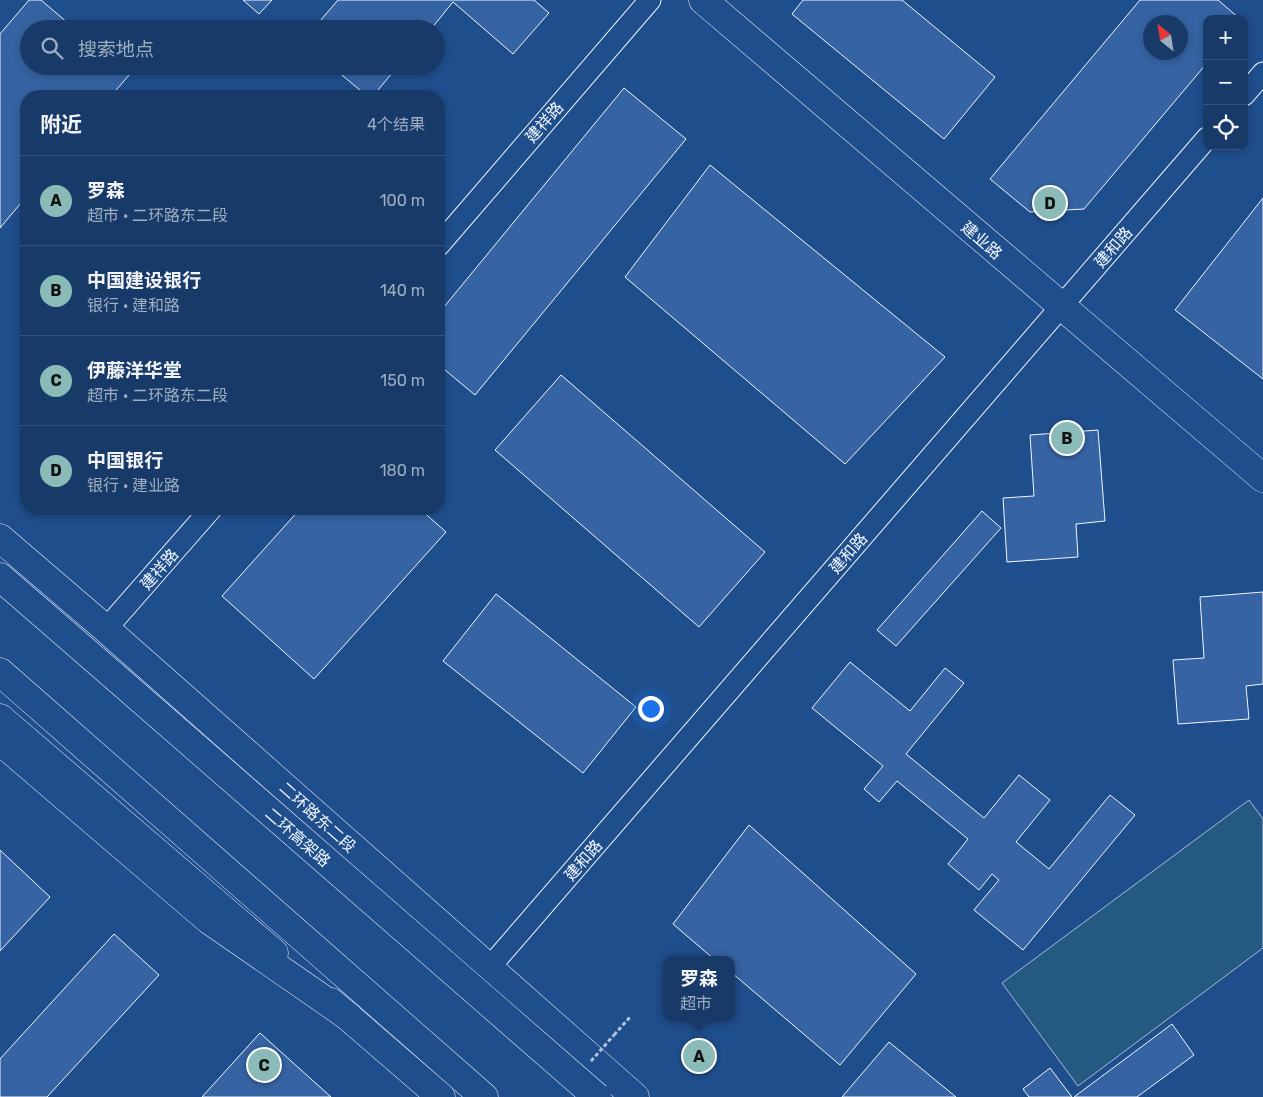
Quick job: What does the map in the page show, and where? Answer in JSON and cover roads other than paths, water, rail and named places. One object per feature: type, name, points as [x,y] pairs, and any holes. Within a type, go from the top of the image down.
[{"type":"main road","name":"建业路","points":[[703,0],[1263,478]]},
{"type":"main road","name":"二环路东二段","points":[[0,538],[106,628],[635,1097]]},
{"type":"main road","name":"二环高架路","points":[[0,577],[597,1097]]},
{"type":"main road","points":[[0,672],[484,1097]]},
{"type":"main road","points":[[0,718],[441,1097]]},
{"type":"main road","points":[[0,740],[209,920],[349,1018]]},
{"type":"street","name":"建祥路","points":[[445,238],[650,0]]},
{"type":"street","points":[[1248,91],[1263,74]]},
{"type":"street","name":"建和路","points":[[489,968],[1203,143]]},
{"type":"street","name":"建祥路","points":[[106,628],[206,515]]},
{"type":"place","name":"中国银行","points":[[1050,203]]},
{"type":"place","name":"中国建设银行","points":[[1067,438]]},
{"type":"place","name":"罗森","points":[[699,1056]]},
{"type":"place","name":"伊藤洋华堂","points":[[264,1065]]}]
